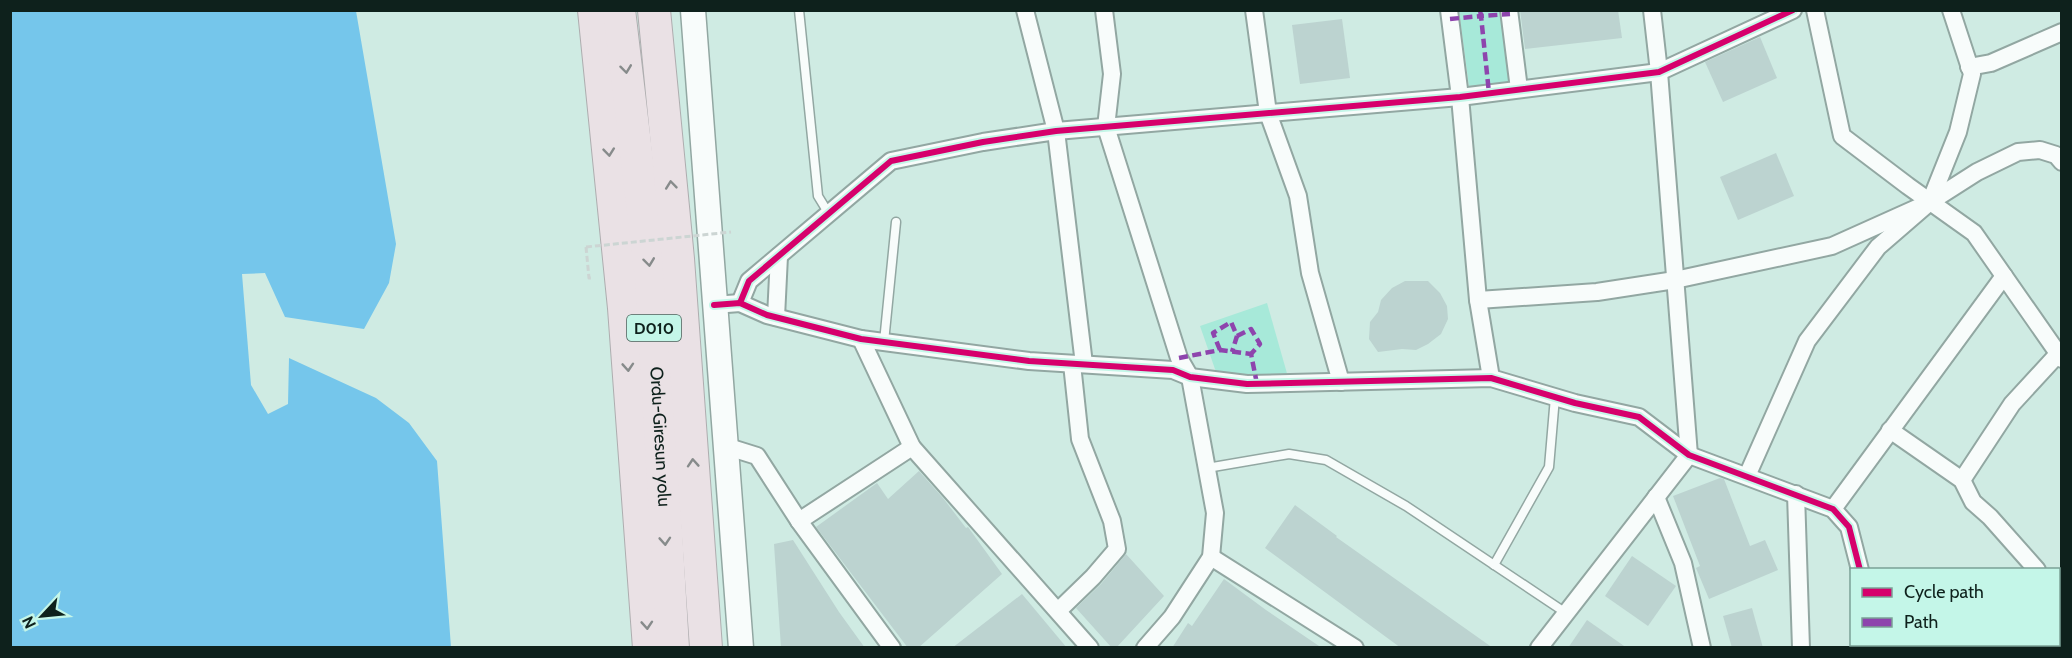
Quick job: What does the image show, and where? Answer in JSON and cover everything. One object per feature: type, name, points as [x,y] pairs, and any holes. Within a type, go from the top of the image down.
[{"type":"highway","points":[[594,10],[624,308],[648,648]]},
{"type":"highway","name":"Ordu-Giresun yolu","points":[[619,10],[651,278],[673,648]]},
{"type":"highway","name":"Ordu-Giresun yolu","points":[[654,10],[678,259],[706,648]]},
{"type":"street","points":[[693,10],[741,648]]},
{"type":"street","points":[[1025,10],[1056,131],[1078,364],[1080,439],[1112,521],[1117,549],[1093,578],[1059,610]]},
{"type":"street","points":[[1104,10],[1112,74],[1107,127],[1179,358],[1190,377],[1215,513],[1211,557],[1172,617],[1145,648]]},
{"type":"street","points":[[1254,10],[1268,113],[1298,196],[1310,273],[1341,382]]},
{"type":"street","points":[[1449,10],[1460,97],[1478,300],[1491,378]]},
{"type":"street","points":[[1509,10],[1519,89]]},
{"type":"street","points":[[1539,648],[1689,455],[1659,72],[1652,10]]},
{"type":"street","points":[[740,303],[749,281],[891,161],[982,142],[1056,131],[1460,97],[1659,72],[1793,10]]},
{"type":"street","points":[[1815,10],[1842,136],[1974,233],[2060,356],[2012,404],[1962,480]]},
{"type":"street","points":[[1478,300],[1597,292],[1675,280],[1832,246],[1930,202],[1958,132],[1972,74],[1951,10]]},
{"type":"street","points":[[1970,67],[1991,63],[2061,32]]},
{"type":"street","points":[[1746,476],[1807,341],[1878,247],[1930,202],[1977,172],[2018,152],[2040,150],[2055,155],[2061,162]]},
{"type":"street","points":[[776,318],[779,256]]},
{"type":"street","points":[[1833,509],[2004,276]]},
{"type":"street","points":[[714,304],[740,303],[776,318],[861,339],[1029,361],[1173,370],[1190,377],[1247,384],[1491,378],[1555,397],[1639,417],[1689,455],[1833,509],[1849,527],[1859,568]]},
{"type":"street","points":[[861,339],[912,447],[1059,610],[1090,648]]},
{"type":"street","points":[[1890,430],[1962,480],[1973,502],[1990,517],[2035,568]]},
{"type":"street","points":[[725,446],[757,456],[799,521],[892,648]]},
{"type":"street","points":[[799,521],[912,447]]},
{"type":"street","points":[[1796,494],[1801,648]]},
{"type":"street","points":[[1656,497],[1683,563],[1702,648]]},
{"type":"street","points":[[1211,557],[1356,648]]},
{"type":"lane","points":[[799,10],[818,196],[829,214]]},
{"type":"lane","points":[[884,342],[896,222]]},
{"type":"lane","points":[[1494,565],[1549,467],[1555,397]]},
{"type":"lane","points":[[1207,468],[1289,454],[1326,460],[1406,506],[1566,612]]},
{"type":"path","points":[[592,278],[589,278],[586,247],[731,232]]},
{"type":"green space","points":[[1459,11],[1504,11],[1512,83],[1469,86]]},
{"type":"green space","points":[[1267,303],[1288,377],[1216,372],[1200,326]]},
{"type":"water","points":[[10,11],[356,11],[396,244],[389,283],[364,329],[285,317],[265,273],[242,274],[251,385],[268,414],[288,404],[289,358],[376,398],[409,423],[437,461],[451,647],[11,647]]},
{"type":"building","points":[[1520,10],[1618,10],[1622,38],[1525,49]]},
{"type":"building","points":[[1342,19],[1350,78],[1300,84],[1292,25]]},
{"type":"building","points":[[1760,37],[1777,78],[1723,102],[1705,62]]},
{"type":"building","points":[[1776,153],[1794,196],[1738,220],[1720,177]]},
{"type":"building","points":[[1405,281],[1428,281],[1440,293],[1447,306],[1448,319],[1441,334],[1416,350],[1378,352],[1369,339],[1370,322],[1378,312],[1381,300],[1392,288]]},
{"type":"building","points":[[919,471],[966,528],[968,527],[1002,574],[918,648],[908,648],[816,527],[877,483],[888,499]]},
{"type":"building","points":[[1720,478],[1724,479],[1750,546],[1765,540],[1778,570],[1709,599],[1696,568],[1700,566],[1673,496]]},
{"type":"building","points":[[1295,505],[1336,537],[1493,648],[1401,648],[1265,548]]},
{"type":"building","points":[[793,540],[865,648],[781,648],[774,544]]},
{"type":"building","points":[[1126,554],[1164,596],[1116,648],[1112,648],[1076,608],[1101,584]]},
{"type":"building","points":[[1632,556],[1676,586],[1648,626],[1605,596]]},
{"type":"building","points":[[1224,579],[1322,648],[1172,648],[1188,623],[1192,626]]},
{"type":"building","points":[[1022,594],[1067,648],[952,648]]},
{"type":"building","points":[[1752,608],[1763,648],[1732,648],[1723,616]]},
{"type":"building","points":[[1587,620],[1627,648],[1568,648]]},
{"type":"marked path","points":[[1480,10],[1481,16],[1510,14]]},
{"type":"marked path","points":[[1450,19],[1481,16],[1489,93]]},
{"type":"marked path","points":[[1220,350],[1213,333],[1231,322],[1237,336],[1232,352]]},
{"type":"marked path","points":[[1237,336],[1251,329],[1260,344],[1251,354]]},
{"type":"marked path","points":[[1179,358],[1220,350],[1251,354],[1257,384]]},
{"type":"cycle path","points":[[740,303],[749,281],[891,161],[983,142],[1056,131],[1460,97],[1659,72],[1793,10]]},
{"type":"cycle path","points":[[714,305],[740,303],[767,315],[861,339],[1029,361],[1173,370],[1190,377],[1247,384],[1491,378],[1575,403],[1639,417],[1689,455],[1833,509],[1849,527],[1859,568]]}]
